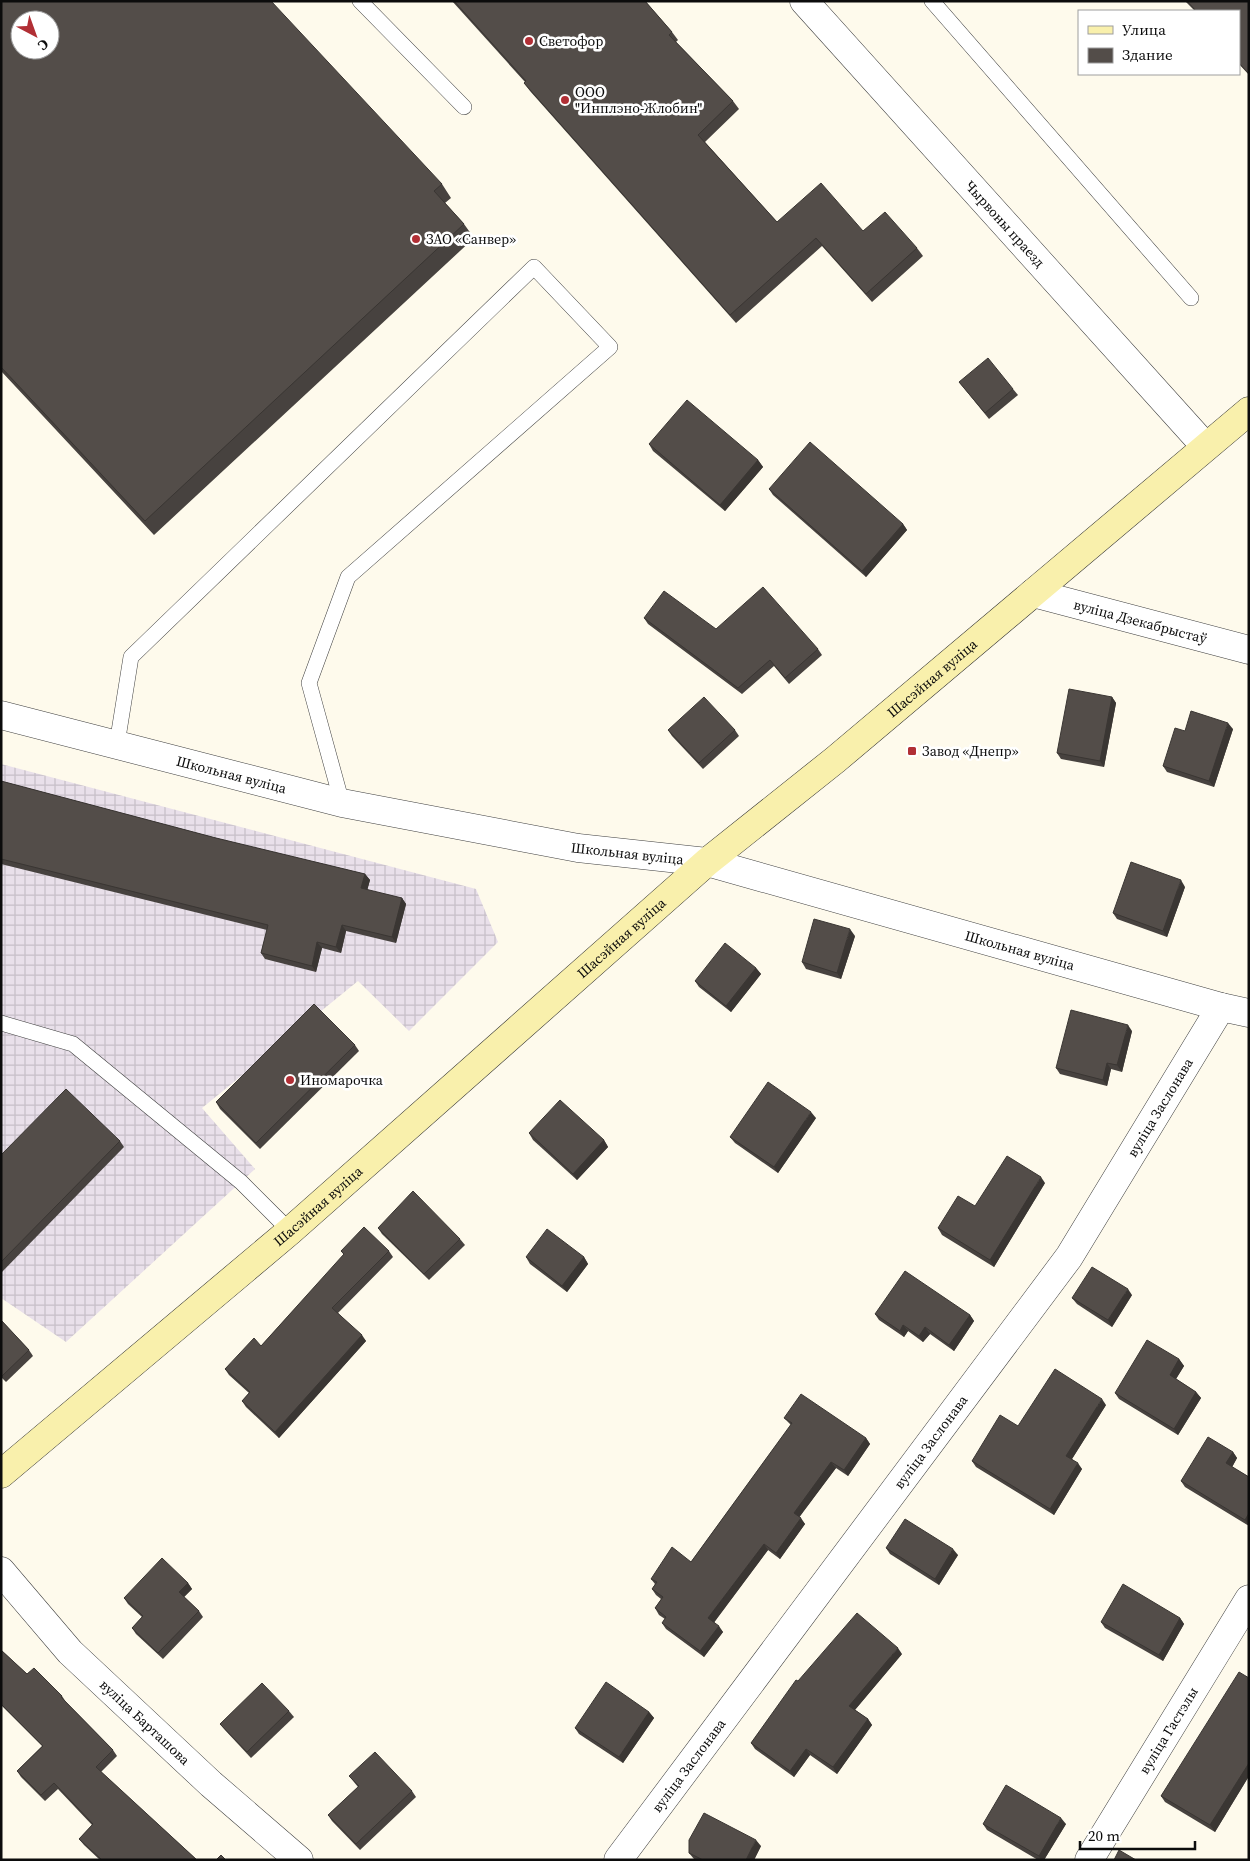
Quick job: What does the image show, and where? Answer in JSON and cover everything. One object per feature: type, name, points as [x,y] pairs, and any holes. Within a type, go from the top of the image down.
[{"type":"main road","name":"Шасэйная вуліца","points":[[1,1474],[290,1231],[707,862],[836,760],[1205,446],[1249,411]]},
{"type":"street","name":"Чырвоны праезд","points":[[804,1],[1205,446]]},
{"type":"street","name":"вуліца Дзекабрыстаў","points":[[1033,593],[1249,650]]},
{"type":"street","name":"Школьная вуліца","points":[[1,715],[342,803],[578,848],[707,862],[1221,1007],[1249,1013]]},
{"type":"street","name":"вуліца Заслонава","points":[[618,1860],[1069,1257],[1221,1007]]},
{"type":"street","name":"вуліца Барташова","points":[[1,1571],[70,1652],[211,1784],[300,1860]]},
{"type":"street","name":"вуліца Гастэлы","points":[[1089,1860],[1249,1600]]},
{"type":"lane","points":[[360,1],[464,107]]},
{"type":"lane","points":[[932,1],[1191,298]]},
{"type":"lane","points":[[117,744],[131,657],[534,267],[610,347],[348,577],[309,683],[342,803]]},
{"type":"lane","points":[[1,1023],[74,1044],[241,1182],[290,1231]]},
{"type":"shaded area","points":[[1,764],[476,889],[498,942],[409,1031],[358,981],[202,1108],[255,1169],[66,1342],[1,1298]]},
{"type":"building","points":[[1,1],[271,1],[442,184],[434,191],[464,224],[145,521],[1,367]]},
{"type":"building","points":[[454,1],[645,1],[672,32],[669,35],[733,101],[698,135],[777,222],[821,183],[863,231],[885,212],[917,248],[866,294],[816,238],[730,315],[524,83],[526,81]]},
{"type":"building","points":[[1187,1],[1249,1],[1249,74],[1240,64],[1240,10],[1195,10]]},
{"type":"building","points":[[988,358],[1013,389],[985,413],[959,382]]},
{"type":"building","points":[[687,400],[758,460],[720,505],[649,444]]},
{"type":"building","points":[[810,442],[903,524],[862,571],[769,489]]},
{"type":"building","points":[[763,587],[818,649],[785,678],[770,660],[738,688],[644,618],[664,591],[716,629]]},
{"type":"building","points":[[1069,689],[1112,697],[1100,761],[1057,753]]},
{"type":"building","points":[[704,697],[735,730],[699,763],[668,730]]},
{"type":"building","points":[[1191,711],[1228,723],[1209,781],[1163,766],[1175,728],[1185,731]]},
{"type":"building","points":[[1,781],[216,838],[365,874],[361,888],[402,898],[392,937],[342,925],[336,947],[317,942],[312,966],[261,953],[268,925],[1,859]]},
{"type":"building","points":[[1131,862],[1181,880],[1163,931],[1113,913]]},
{"type":"building","points":[[814,919],[850,929],[837,973],[802,962]]},
{"type":"building","points":[[725,943],[756,968],[726,1006],[695,981]]},
{"type":"building","name":"Иномарочка","points":[[314,1004],[355,1045],[256,1143],[216,1102]]},
{"type":"building","points":[[1071,1010],[1128,1025],[1117,1065],[1107,1063],[1103,1080],[1056,1068]]},
{"type":"building","points":[[768,1082],[811,1112],[774,1167],[730,1137]]},
{"type":"building","points":[[66,1089],[120,1141],[1,1262],[1,1155]]},
{"type":"building","points":[[560,1100],[604,1140],[573,1174],[529,1133]]},
{"type":"building","points":[[1007,1156],[1041,1177],[990,1260],[938,1228],[958,1196],[975,1206]]},
{"type":"building","points":[[413,1191],[460,1239],[424,1274],[378,1228]]},
{"type":"building","points":[[364,1227],[389,1251],[332,1308],[362,1335],[275,1432],[242,1401],[250,1392],[225,1369],[254,1338],[261,1346],[344,1254],[341,1251]]},
{"type":"building","points":[[547,1229],[584,1257],[562,1286],[526,1257]]},
{"type":"building","points":[[1092,1267],[1128,1289],[1108,1320],[1072,1298]]},
{"type":"building","points":[[905,1271],[970,1315],[949,1345],[925,1327],[919,1336],[903,1325],[900,1331],[875,1314]]},
{"type":"building","points":[[1,1320],[29,1350],[2,1376],[1,1376]]},
{"type":"building","points":[[1147,1340],[1179,1359],[1170,1375],[1196,1392],[1174,1429],[1115,1393]]},
{"type":"building","points":[[1055,1369],[1102,1399],[1066,1456],[1078,1463],[1050,1509],[972,1461],[1000,1415],[1018,1426]]},
{"type":"building","points":[[801,1394],[866,1438],[844,1470],[831,1462],[794,1513],[801,1518],[776,1553],[764,1544],[708,1618],[719,1626],[700,1651],[662,1623],[666,1617],[655,1608],[663,1597],[652,1589],[657,1582],[651,1579],[672,1547],[691,1562],[792,1423],[784,1418]]},
{"type":"building","points":[[1208,1437],[1233,1452],[1226,1463],[1249,1477],[1249,1513],[1245,1520],[1181,1481]]},
{"type":"building","points":[[905,1519],[953,1549],[935,1579],[886,1548]]},
{"type":"building","points":[[162,1558],[188,1583],[179,1592],[199,1611],[158,1653],[132,1628],[143,1616],[124,1598]]},
{"type":"building","points":[[1123,1584],[1180,1618],[1159,1655],[1101,1622]]},
{"type":"building","points":[[857,1613],[898,1648],[849,1706],[868,1719],[833,1767],[806,1749],[790,1771],[751,1743],[796,1680],[798,1681]]},
{"type":"building","points":[[1,1650],[27,1674],[34,1668],[113,1750],[96,1767],[197,1860],[102,1860],[79,1839],[93,1824],[54,1783],[41,1795],[17,1771],[43,1746],[1,1704]]},
{"type":"building","points":[[1239,1672],[1249,1678],[1249,1763],[1210,1825],[1161,1796]]},
{"type":"building","points":[[606,1682],[649,1712],[619,1757],[575,1728]]},
{"type":"building","points":[[262,1683],[289,1711],[247,1752],[220,1724]]},
{"type":"building","points":[[375,1752],[412,1791],[356,1844],[328,1815],[359,1786],[349,1776]]},
{"type":"building","points":[[1006,1785],[1061,1818],[1039,1856],[983,1824]]},
{"type":"building","points":[[704,1813],[756,1840],[746,1860],[703,1860],[689,1853],[689,1840]]},
{"type":"building","points":[[1119,1850],[1136,1860],[1114,1860]]},
{"type":"building","points":[[221,1855],[226,1860],[216,1860]]},
{"type":"place","name":"Светофор","points":[[529,41]]},
{"type":"place","name":"ООО \"Инплэно-Жлобин\"","points":[[565,100]]},
{"type":"place","name":"ЗАО «Санвер»","points":[[416,239]]},
{"type":"place","name":"Завод «Днепр»","points":[[912,751]]},
{"type":"place","name":"Иномарочка","points":[[290,1080]]}]
